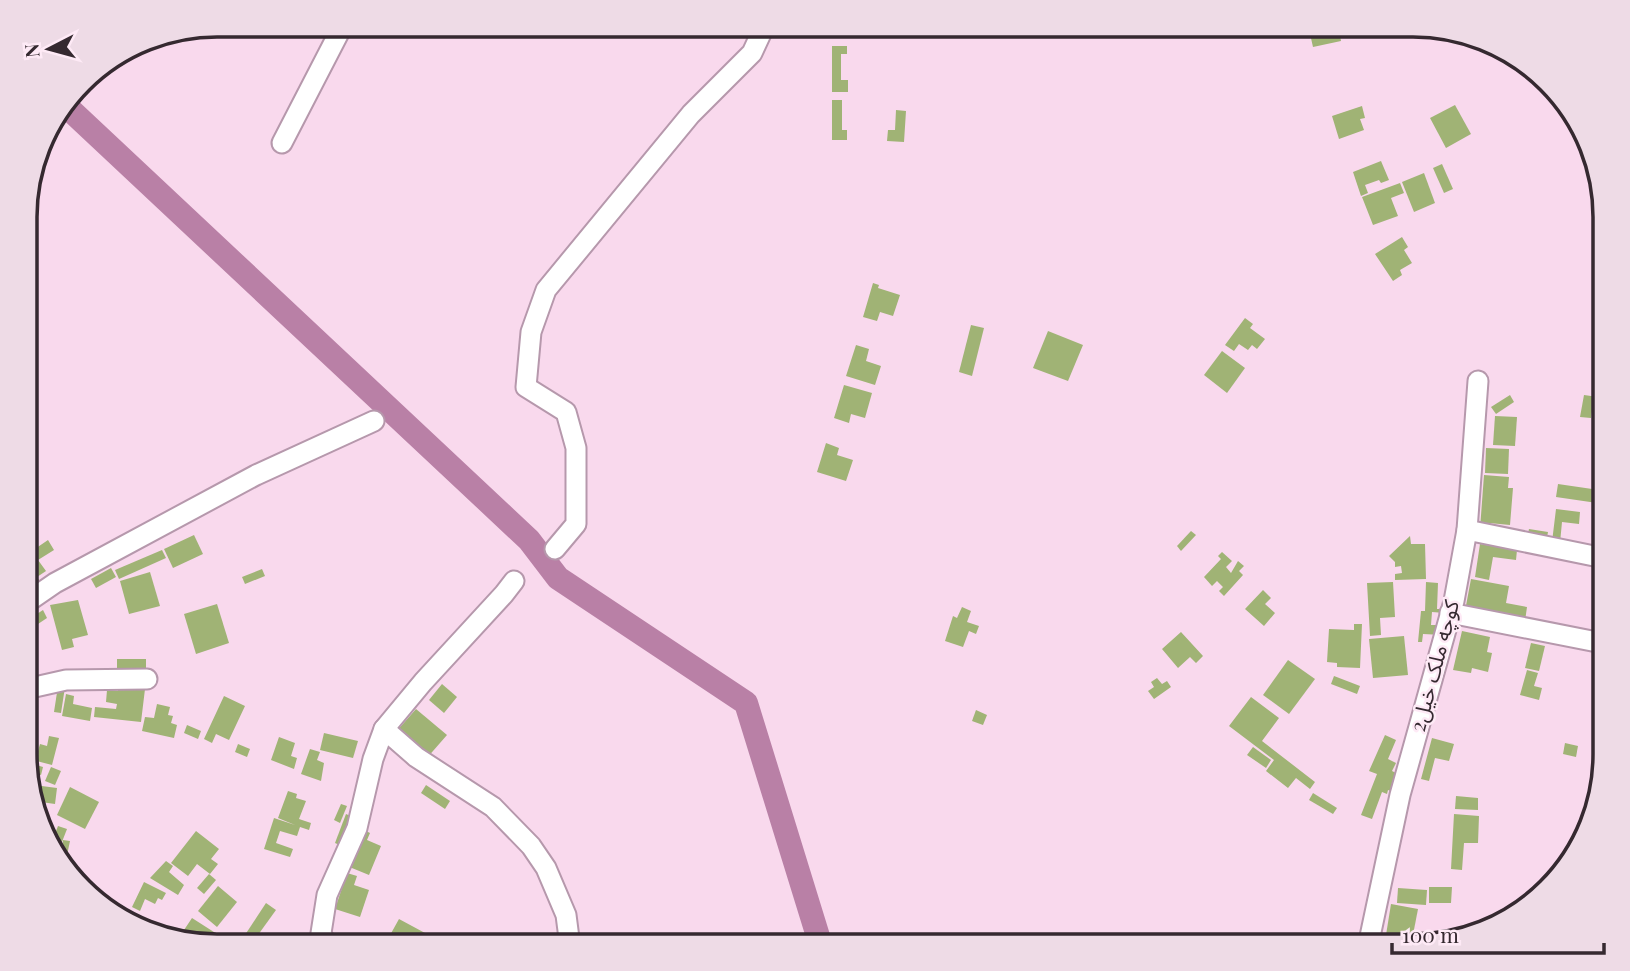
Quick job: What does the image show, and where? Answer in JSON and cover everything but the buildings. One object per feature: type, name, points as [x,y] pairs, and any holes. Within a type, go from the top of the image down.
[{"type":"street","points":[[282,143],[337,37]]},
{"type":"street","points":[[555,549],[576,524],[576,448],[566,412],[526,387],[531,332],[546,290],[691,114],[752,53],[759,37]]},
{"type":"street","name":"کوچه ملک خیل2","points":[[1370,934],[1399,795],[1450,613],[1467,530],[1478,381]]},
{"type":"street","points":[[37,595],[55,583],[256,475],[374,421]]},
{"type":"street","points":[[1467,530],[1593,556]]},
{"type":"street","points":[[321,934],[327,895],[357,828],[373,759],[384,729],[514,580]]},
{"type":"street","points":[[1450,613],[1592,641]]},
{"type":"street","points":[[37,687],[66,680],[148,679]]},
{"type":"street","points":[[384,729],[416,757],[493,807],[531,846],[546,868],[566,915],[568,934]]},
{"type":"waterway","points":[[71,111],[529,540],[558,578],[746,703],[817,934]]}]
